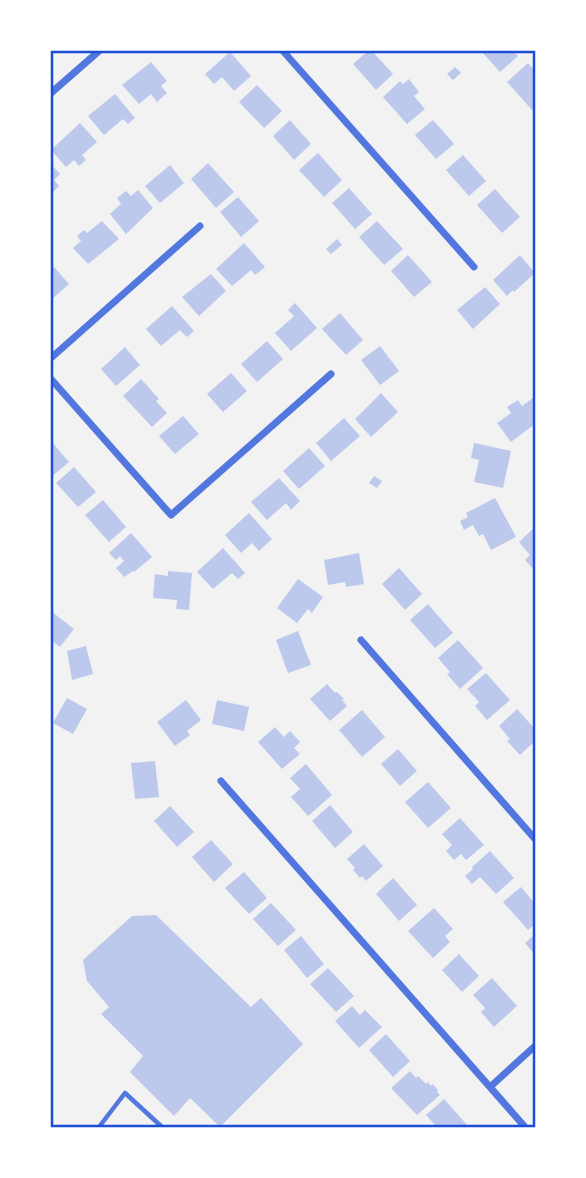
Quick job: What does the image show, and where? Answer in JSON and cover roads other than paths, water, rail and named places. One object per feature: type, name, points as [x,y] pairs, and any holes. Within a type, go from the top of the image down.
[{"type":"street","points":[[51,93],[99,51]]},
{"type":"street","points":[[283,51],[474,267]]},
{"type":"street","points":[[51,358],[201,226]]},
{"type":"street","points":[[51,379],[171,515],[331,374]]},
{"type":"street","points":[[360,640],[535,839]]},
{"type":"street","points":[[221,781],[525,1127]]},
{"type":"street","points":[[490,1087],[535,1046]]},
{"type":"lane","points":[[99,1127],[125,1093],[162,1127]]}]
